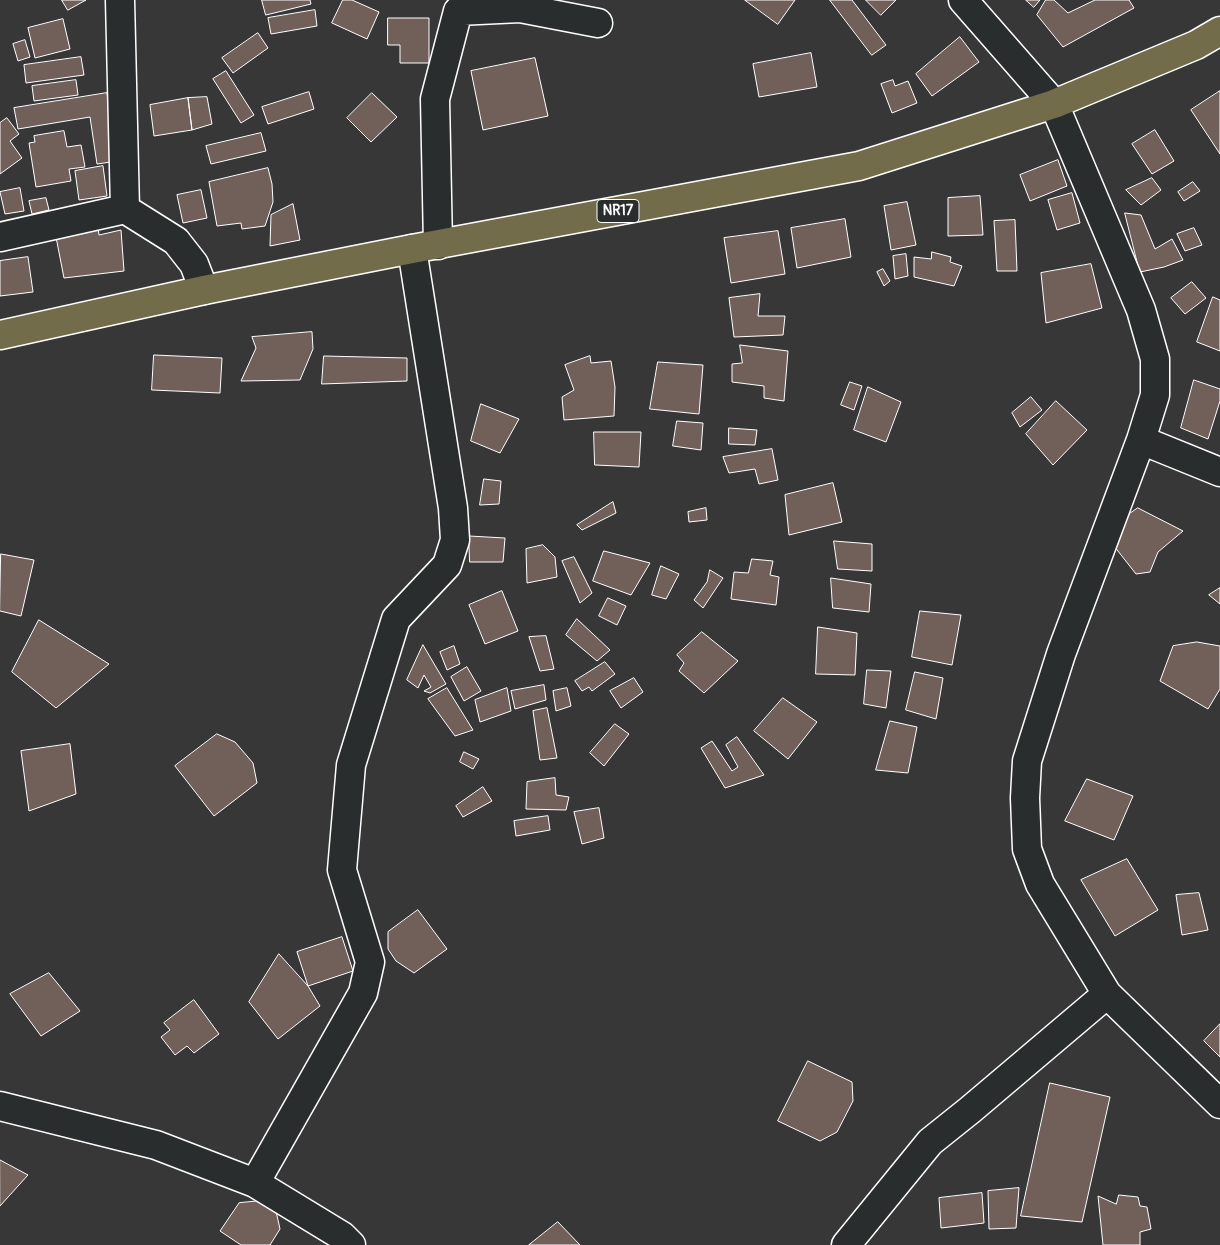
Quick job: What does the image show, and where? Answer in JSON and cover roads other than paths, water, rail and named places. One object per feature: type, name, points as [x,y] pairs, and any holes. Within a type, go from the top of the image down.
[{"type":"main road","name":"NR17","points":[[0,335],[204,290],[859,166],[1054,104],[1196,45],[1220,32]]},
{"type":"street","points":[[120,0],[125,209]]},
{"type":"street","points":[[963,0],[1054,104],[1141,310],[1155,360],[1155,395],[1141,440],[1062,654],[1027,761],[1025,798],[1027,849],[1040,884],[1107,994],[1220,1104]]},
{"type":"street","points":[[255,1183],[363,993],[370,962],[342,870],[351,765],[396,619],[447,565],[455,540],[425,247],[436,99],[455,6],[520,8],[598,23]]},
{"type":"street","points":[[0,237],[125,209],[176,241],[194,264],[204,290]]},
{"type":"street","points":[[1141,440],[1220,472]]},
{"type":"street","points":[[846,1245],[930,1142],[1107,994]]},
{"type":"street","points":[[0,1106],[156,1145],[255,1183],[342,1236],[351,1245]]}]
